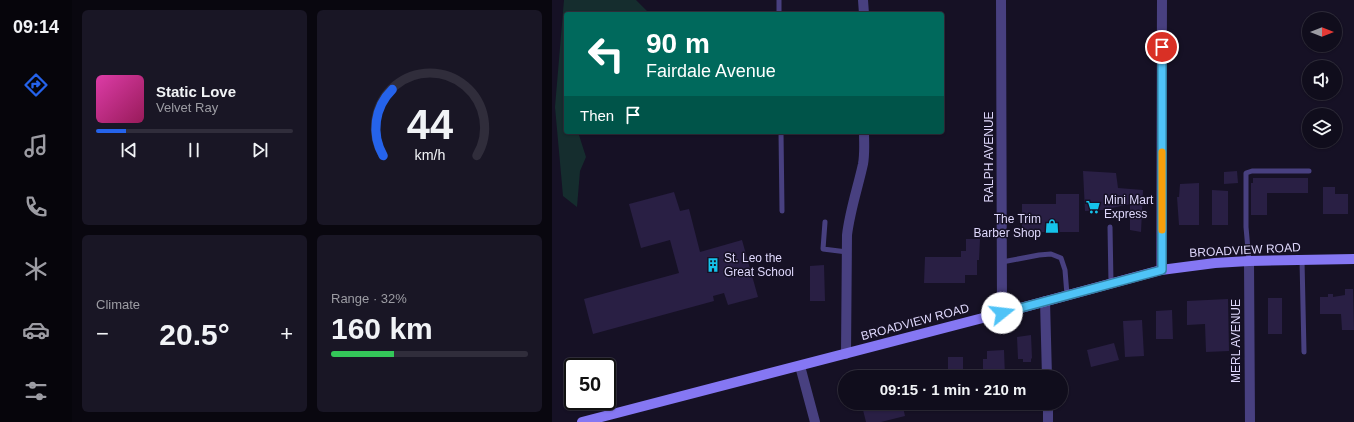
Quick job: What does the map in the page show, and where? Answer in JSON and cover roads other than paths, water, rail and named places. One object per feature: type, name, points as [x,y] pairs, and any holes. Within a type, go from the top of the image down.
[{"type":"main road","name":"BROADVIEW ROAD","points":[[582,422],[1162,270],[1215,262],[1354,259]]},
{"type":"street","points":[[863,0],[864,12]]},
{"type":"street","name":"RALPH AVENUE","points":[[1002,0],[1002,313]]},
{"type":"street","points":[[1162,0],[1162,270]]},
{"type":"street","points":[[846,354],[848,220],[863,163],[864,134]]},
{"type":"street","name":"MERL AVENUE","points":[[1249,261],[1250,422]]},
{"type":"street","points":[[1045,301],[1047,370]]},
{"type":"street","points":[[800,366],[815,422]]},
{"type":"street","points":[[1048,410],[1048,422]]},
{"type":"lane","points":[[779,0],[779,12]]},
{"type":"lane","points":[[781,134],[782,211]]},
{"type":"lane","points":[[1249,261],[1246,212],[1246,173],[1252,171],[1308,172]]},
{"type":"lane","points":[[825,222],[823,249],[847,252]]},
{"type":"lane","points":[[1110,227],[1111,283]]},
{"type":"lane","points":[[1002,262],[1051,254],[1061,258],[1065,270],[1067,295]]},
{"type":"lane","points":[[1302,260],[1304,352]]},
{"type":"place","name":"Mini Mart Express","points":[[1093,207]]},
{"type":"place","name":"The Trim Barber Shop","points":[[1052,226]]},
{"type":"place","name":"St. Leo the Great School","points":[[713,265]]}]
